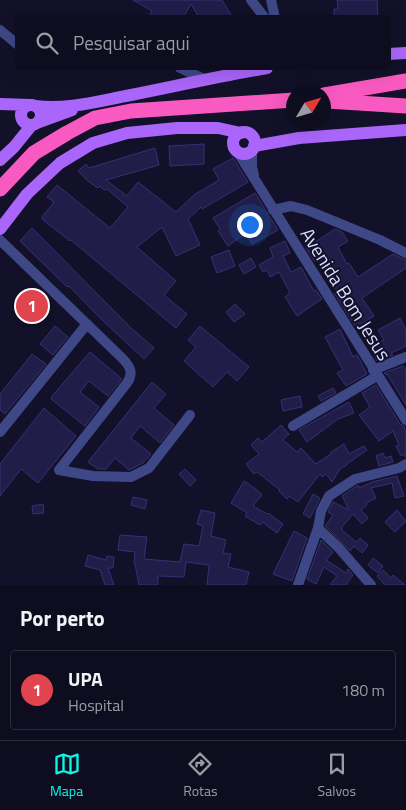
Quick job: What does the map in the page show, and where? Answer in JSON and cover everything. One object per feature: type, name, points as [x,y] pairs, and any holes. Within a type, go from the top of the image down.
[{"type":"highway","points":[[331,94],[406,82]]},
{"type":"highway","points":[[0,189],[34,153],[95,118],[131,111],[286,101]]},
{"type":"highway","points":[[331,101],[406,106]]},
{"type":"main road","points":[[391,54],[406,53]]},
{"type":"main road","points":[[4,104],[30,115],[256,70]]},
{"type":"main road","points":[[0,160],[14,146],[30,115]]},
{"type":"main road","points":[[0,229],[27,194],[60,163],[93,143],[127,133],[176,128],[218,128],[244,133],[299,138]]},
{"type":"main road","points":[[205,128],[221,134],[236,150],[246,154],[253,148],[299,138],[406,130]]},
{"type":"main road","points":[[244,133],[253,138],[253,148]]},
{"type":"main road","points":[[236,150],[234,139],[244,133]]},
{"type":"street","points":[[251,0],[263,15]]},
{"type":"street","points":[[271,0],[274,15]]},
{"type":"street","points":[[0,30],[15,42]]},
{"type":"street","points":[[184,70],[204,80]]},
{"type":"street","name":"Avenida Bom Jesus","points":[[253,148],[252,167],[257,186]]},
{"type":"street","name":"Avenida Bom Jesus","points":[[236,150],[406,420]]},
{"type":"street","points":[[273,210],[291,206],[307,210],[380,240],[406,254]]},
{"type":"street","points":[[0,240],[129,365],[131,371],[131,378],[59,470],[93,476],[131,478],[149,468],[190,415]]},
{"type":"street","points":[[0,432],[87,324]]},
{"type":"street","points":[[293,426],[375,373],[406,357]]},
{"type":"street","points":[[298,585],[318,528],[321,511],[329,496],[355,479],[399,468],[406,464]]},
{"type":"street","points":[[318,528],[372,585]]},
{"type":"building","points":[[133,0],[222,0],[231,15],[197,15],[191,4],[185,15],[150,15],[152,11]]},
{"type":"building","points":[[337,0],[377,0],[378,15],[334,15],[334,9],[338,9]]},
{"type":"building","points":[[204,144],[204,164],[170,166],[169,146]]},
{"type":"building","points":[[155,148],[159,165],[106,180],[127,196],[138,182],[176,212],[194,195],[219,180],[213,169],[233,158],[248,182],[202,209],[201,207],[188,219],[200,245],[176,256],[162,227],[137,247],[176,281],[164,295],[187,314],[176,328],[71,240],[42,219],[54,202],[47,197],[57,185],[110,228],[128,207],[107,189],[104,190],[100,186],[98,188],[89,182],[78,171],[86,164],[89,168]]},
{"type":"building","points":[[255,193],[278,230],[252,244],[246,233],[228,246],[218,231],[220,229],[213,218]]},
{"type":"building","points":[[32,228],[131,328],[154,348],[144,359],[20,241]]},
{"type":"building","points":[[335,229],[342,232],[348,241],[338,247],[347,264],[349,263],[358,277],[393,254],[406,260],[406,268],[362,298],[374,316],[356,327],[334,293],[337,291],[320,259],[315,262],[306,248]]},
{"type":"building","points":[[285,241],[290,253],[283,256],[291,272],[301,267],[314,291],[316,290],[322,299],[297,316],[285,297],[290,293],[279,272],[270,277],[267,270],[263,272],[259,265],[273,257],[270,248]]},
{"type":"building","points":[[229,250],[235,266],[217,273],[211,257]]},
{"type":"building","points":[[251,258],[256,267],[244,274],[239,265]]},
{"type":"building","points":[[235,304],[245,314],[234,322],[226,312]]},
{"type":"building","points":[[400,318],[406,330],[406,346],[391,353],[393,355],[377,361],[370,346],[384,340],[378,330]]},
{"type":"building","points":[[55,326],[68,337],[53,355],[40,344]]},
{"type":"building","points":[[200,326],[249,367],[237,381],[227,372],[213,387],[184,361],[196,347],[188,340]]},
{"type":"building","points":[[340,329],[353,357],[357,355],[367,374],[346,386],[337,373],[343,370],[325,337]]},
{"type":"building","points":[[90,352],[122,379],[108,396],[89,381],[80,392],[99,407],[85,426],[51,399]]},
{"type":"building","points":[[32,354],[46,364],[5,414],[0,410],[0,394]]},
{"type":"building","points":[[403,366],[406,369],[406,405],[387,374],[384,373]]},
{"type":"building","points":[[152,382],[166,394],[154,408],[174,425],[160,443],[140,426],[131,438],[151,454],[143,463],[129,470],[115,458],[106,469],[98,469],[88,462]]},
{"type":"building","points":[[376,385],[400,424],[404,426],[406,433],[406,457],[403,454],[401,456],[396,446],[399,445],[393,431],[379,441],[359,415],[370,407],[362,393]]},
{"type":"building","points":[[333,388],[336,393],[321,401],[318,396]]},
{"type":"building","points":[[300,396],[302,407],[283,411],[281,400]]},
{"type":"building","points":[[349,402],[354,413],[338,419],[307,442],[299,430]]},
{"type":"building","points":[[44,408],[76,436],[38,483],[21,469],[0,496],[0,464]]},
{"type":"building","points":[[281,425],[289,434],[283,440],[297,452],[301,448],[316,464],[344,444],[349,454],[364,446],[367,450],[340,469],[332,482],[326,474],[322,477],[320,474],[298,502],[289,496],[287,499],[280,490],[257,472],[254,474],[246,464],[259,454],[251,445],[258,438],[262,442]]},
{"type":"building","points":[[383,453],[385,458],[391,456],[393,462],[379,466],[376,456]]},
{"type":"building","points":[[185,469],[196,480],[190,486],[179,474]]},
{"type":"building","points":[[397,476],[404,496],[395,498],[392,483],[371,488],[376,498],[366,503],[367,505],[361,510],[368,518],[362,524],[353,514],[342,527],[342,530],[356,542],[360,538],[368,545],[362,553],[354,546],[350,551],[325,526],[333,515],[328,512],[333,502],[349,510],[342,496],[358,485],[359,488],[372,482]]},
{"type":"building","points":[[244,481],[262,495],[253,506],[268,513],[283,524],[277,533],[262,522],[260,525],[245,516],[247,513],[231,503]]},
{"type":"building","points":[[313,494],[320,498],[310,518],[303,514]]},
{"type":"building","points":[[133,497],[147,500],[145,509],[131,505]]},
{"type":"building","points":[[43,504],[44,513],[33,514],[32,506]]},
{"type":"building","points":[[201,510],[215,513],[211,536],[226,540],[223,553],[231,554],[228,567],[249,572],[246,585],[207,585],[209,565],[186,562],[184,577],[158,576],[158,585],[139,585],[134,564],[135,552],[118,550],[120,535],[147,537],[144,559],[180,562],[184,544],[199,546],[203,526],[197,524]]},
{"type":"building","points":[[397,510],[406,521],[395,532],[385,522]]},
{"type":"building","points":[[294,531],[307,538],[292,581],[273,574]]},
{"type":"building","points":[[321,540],[333,552],[326,560],[346,573],[348,569],[353,575],[346,585],[330,585],[337,576],[324,567],[316,584],[307,579]]},
{"type":"building","points":[[88,555],[106,560],[107,556],[114,557],[113,568],[108,568],[114,585],[105,585],[100,570],[85,566]]},
{"type":"building","points":[[373,558],[383,566],[378,573],[368,565]]},
{"type":"building","points":[[383,570],[391,578],[393,575],[405,585],[385,585],[377,576]]},
{"type":"place","name":"UPA","points":[[32,306]]}]
